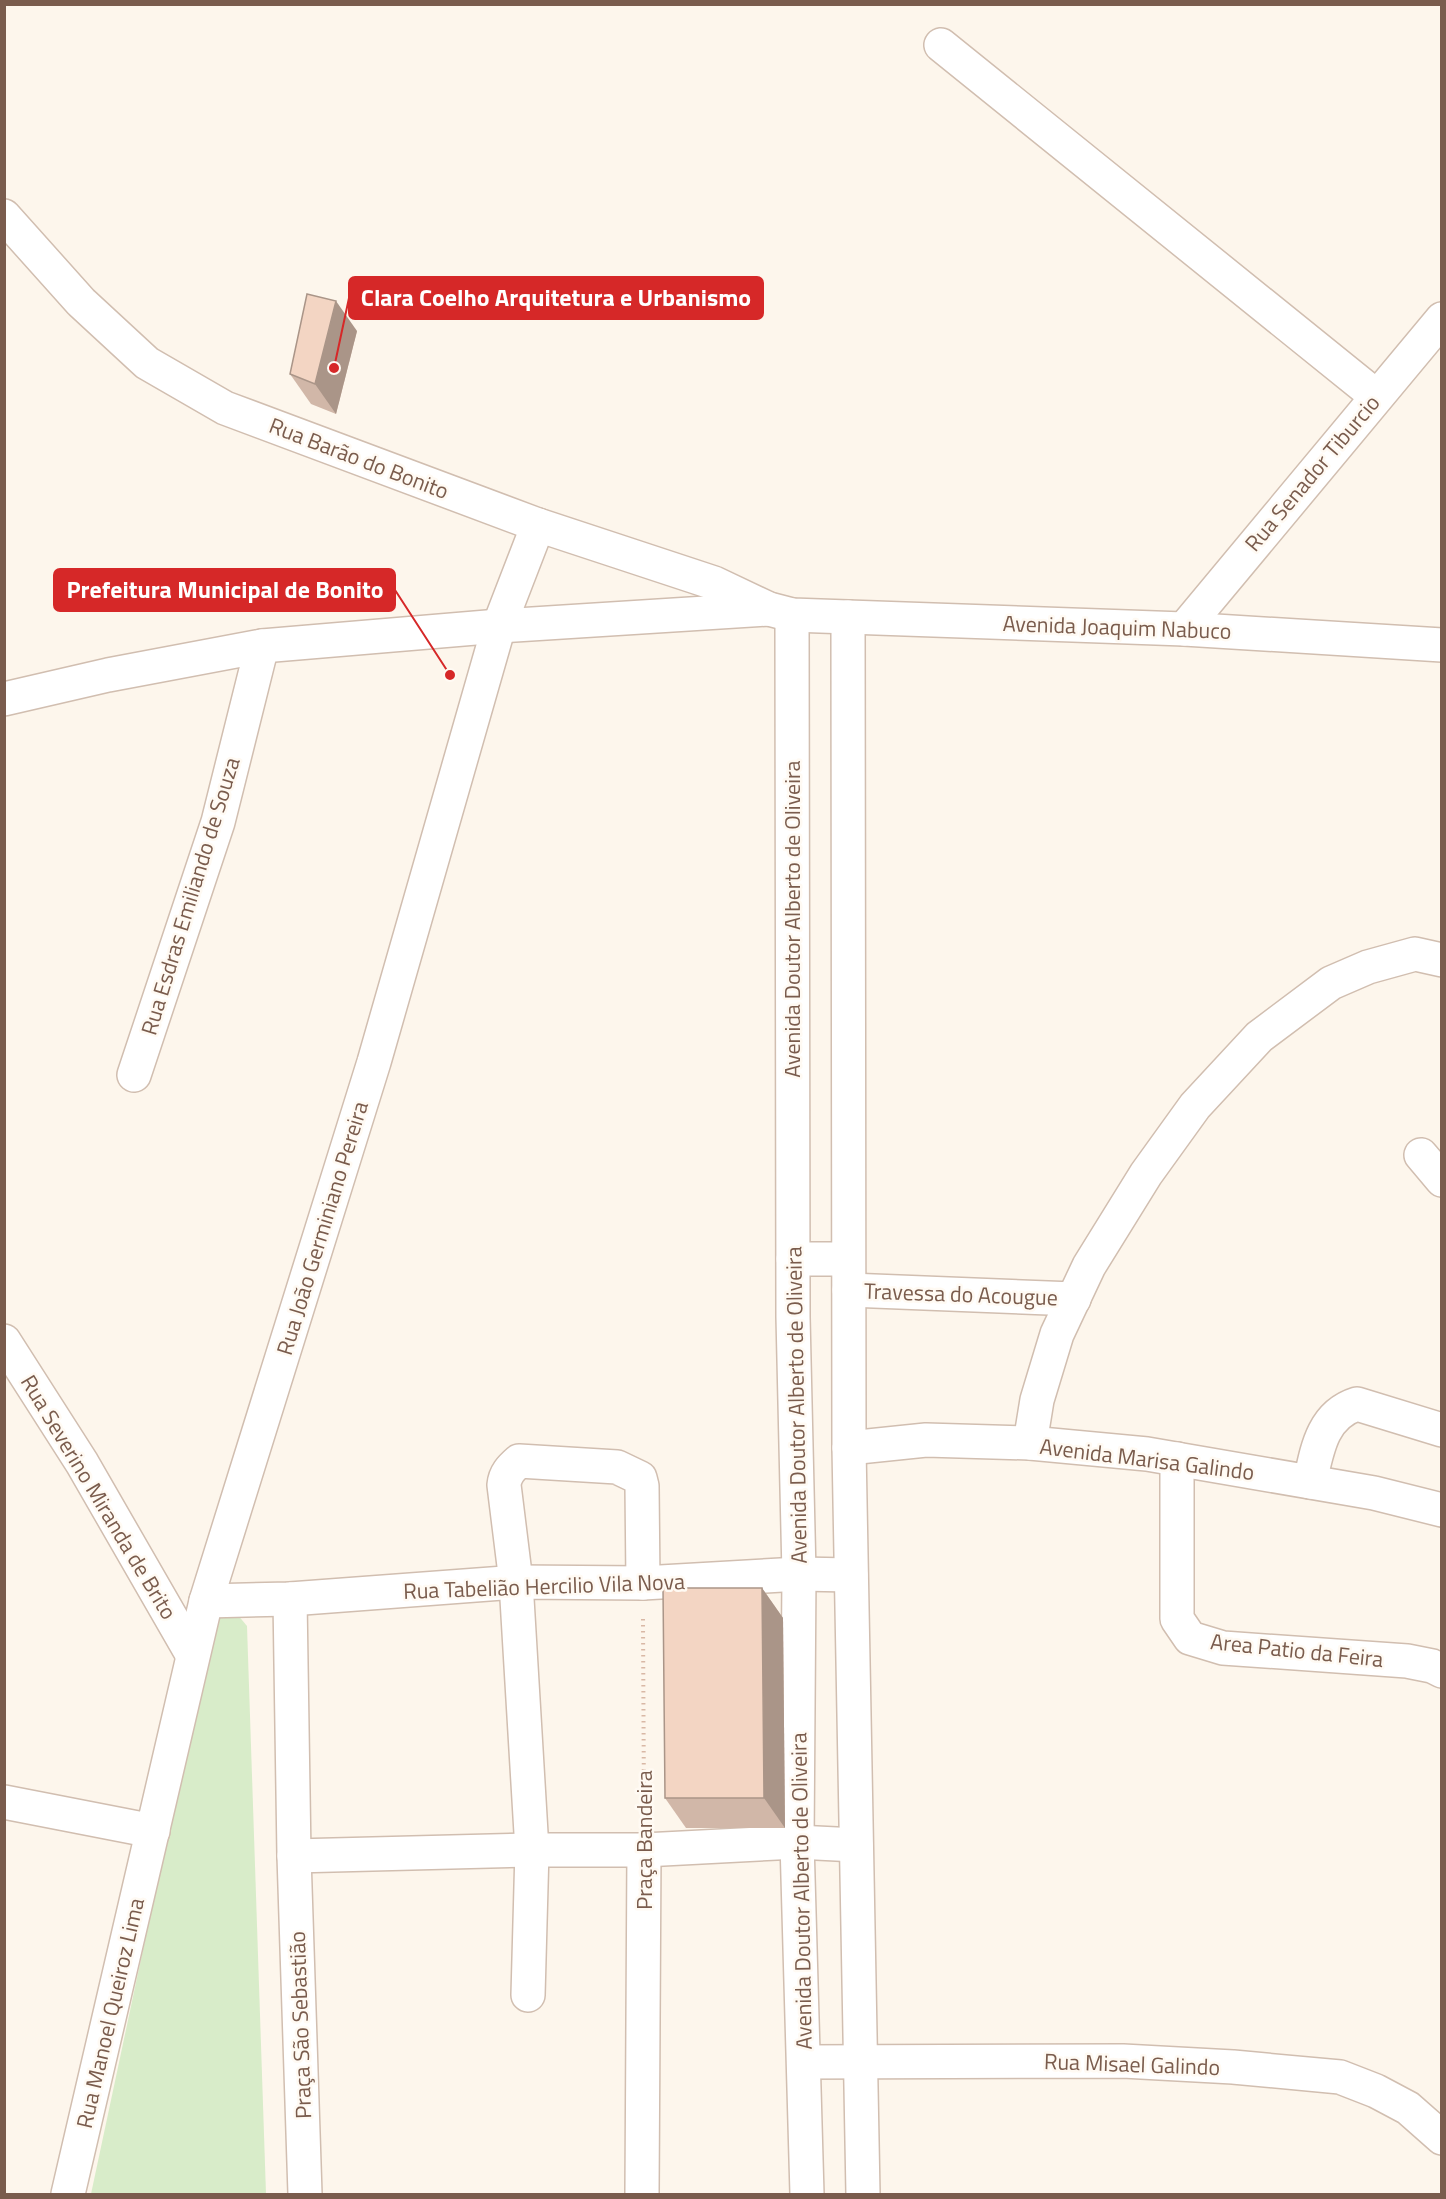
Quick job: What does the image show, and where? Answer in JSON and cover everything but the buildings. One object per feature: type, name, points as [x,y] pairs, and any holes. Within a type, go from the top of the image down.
[{"type":"street","points":[[941,45],[1376,396]]},
{"type":"street","name":"Rua Barão do Bonito","points":[[4,216],[81,302],[147,363],[225,408],[538,525],[714,583],[780,612]]},
{"type":"street","name":"Rua Senador Tiburcio","points":[[1184,629],[1442,319]]},
{"type":"street","name":"Rua João Germiniano Pereira","points":[[153,1831],[206,1601],[374,1062],[500,626],[538,525]]},
{"type":"street","name":"Avenida Joaquim Nabuco","points":[[4,699],[108,675],[261,646],[500,626],[780,612],[848,617],[1184,629],[1442,645]]},
{"type":"street","name":"Avenida Doutor Alberto de Oliveira","points":[[780,612],[799,1574],[797,1842],[807,2194]]},
{"type":"street","points":[[848,617],[849,1448],[863,2194]]},
{"type":"street","name":"Rua Esdras Emiliando de Souza","points":[[134,1075],[218,822],[261,646]]},
{"type":"street","points":[[1030,1443],[1037,1400],[1057,1334],[1089,1266],[1146,1174],[1196,1106],[1260,1037],[1331,983],[1368,967],[1428,957],[1442,936]]},
{"type":"street","points":[[1421,1155],[1442,1180]]},
{"type":"street","name":"Travessa do Acougue","points":[[793,1258],[848,1275],[1074,1299]]},
{"type":"street","name":"Rua Severino Miranda de Brito","points":[[4,1341],[82,1463],[192,1654]]},
{"type":"street","points":[[1310,1482],[1323,1435],[1331,1420],[1344,1408],[1357,1404],[1442,1430]]},
{"type":"street","name":"Avenida Marisa Galindo","points":[[849,1448],[926,1440],[1030,1443],[1177,1459],[1374,1493],[1442,1510]]},
{"type":"street","name":"Area Patio da Feira","points":[[1177,1459],[1177,1619],[1190,1638],[1223,1648],[1407,1661],[1432,1666],[1442,1671]]},
{"type":"street","points":[[528,1995],[532,1850],[516,1582],[504,1485],[505,1477],[519,1461],[618,1467],[640,1478],[643,1583]]},
{"type":"street","name":"Rua Tabelião Hercilio Vila Nova","points":[[206,1601],[290,1599],[516,1582],[643,1583],[799,1574],[851,1575]]},
{"type":"street","name":"Praça São Sebastião","points":[[290,1599],[294,1856],[305,2194]]},
{"type":"street","points":[[4,1802],[153,1831]]},
{"type":"street","name":"Rua Manoel Queiroz Lima","points":[[68,2194],[153,1831]]},
{"type":"street","points":[[294,1856],[532,1850],[644,1850],[797,1842],[856,1845]]},
{"type":"street","name":"Praça Bandeira","points":[[642,2194],[644,1850]]},
{"type":"street","name":"Rua Misael Galindo","points":[[804,2062],[1123,2061],[1233,2067],[1340,2077],[1376,2091],[1408,2108],[1442,2138]]},
{"type":"path","name":"Praça Bandeira","points":[[643,1583],[644,1850]]},
{"type":"green space","points":[[232,1608],[247,1626],[266,2194],[91,2194],[213,1621]]},
{"type":"place","name":"Clara Coelho Arquitetura e Urbanismo","points":[[334,368]]},
{"type":"place","name":"Prefeitura Municipal de Bonito","points":[[450,675]]}]
